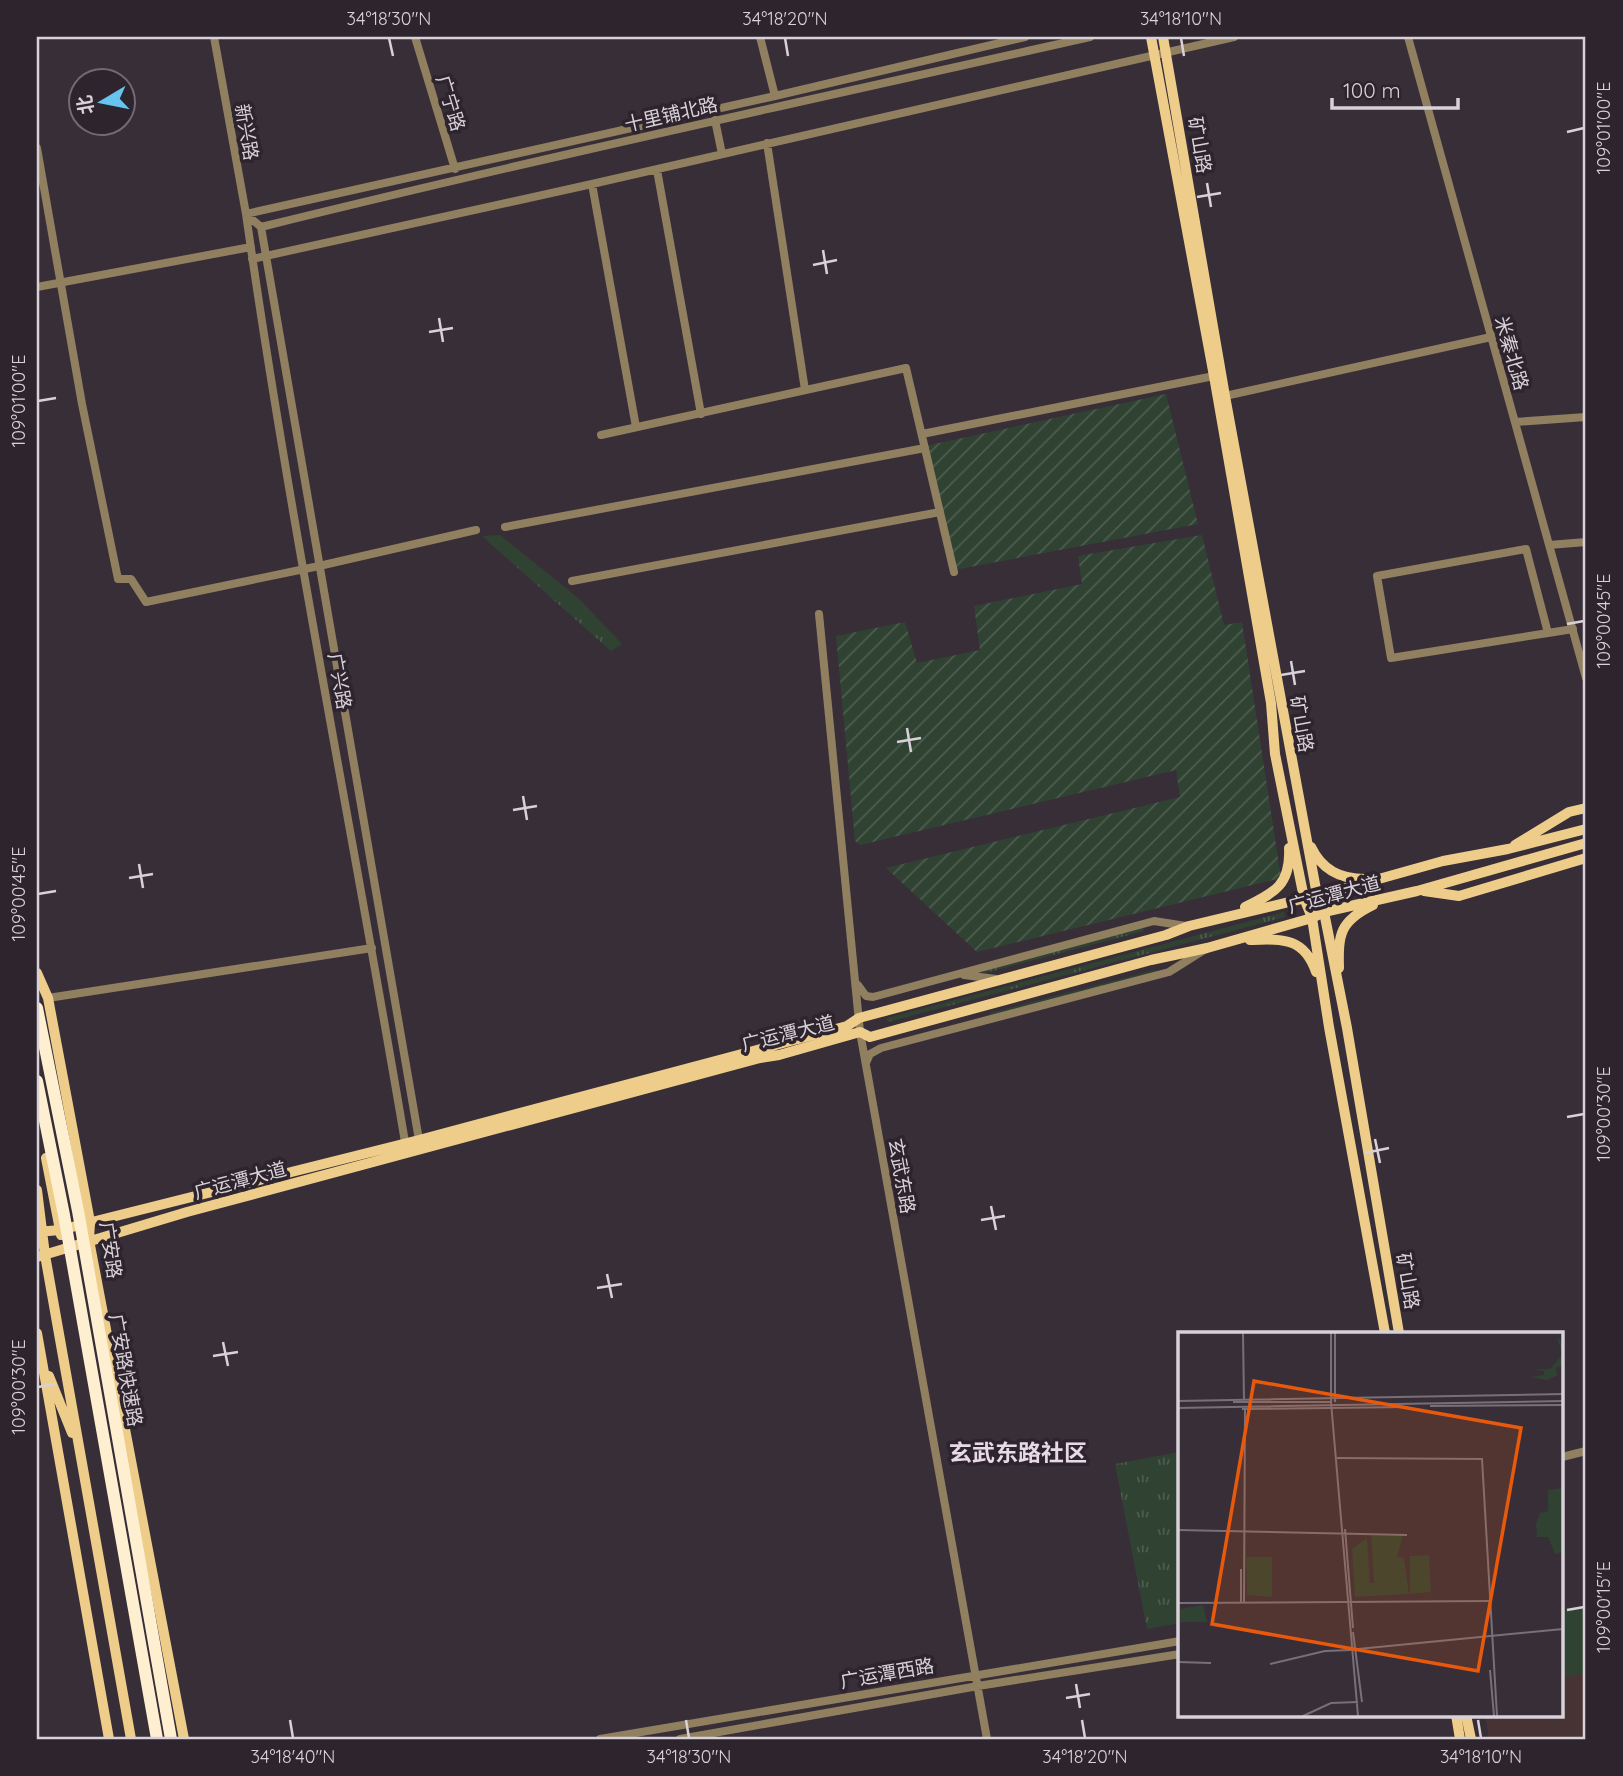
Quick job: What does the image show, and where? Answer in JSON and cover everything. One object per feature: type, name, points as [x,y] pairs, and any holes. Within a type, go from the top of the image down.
[{"type":"highway","name":"广安路快速路","points":[[37,1008],[78,1211],[171,1739]]},
{"type":"highway","name":"广安路快速路","points":[[37,1081],[158,1739]]},
{"type":"main road","name":"矿山路","points":[[1151,37],[1161,54]]},
{"type":"main road","name":"矿山路","points":[[1163,37],[1161,54],[1218,375],[1271,703],[1275,754],[1304,898],[1312,918],[1323,995],[1385,1332]]},
{"type":"main road","name":"矿山路","points":[[1218,375],[1225,396],[1304,830],[1341,999],[1399,1332]]},
{"type":"main road","points":[[1508,849],[1569,812],[1586,808]]},
{"type":"main road","points":[[1227,916],[1273,892],[1285,879],[1289,864],[1287,820]]},
{"type":"main road","name":"广运潭大道","points":[[41,1256],[89,1240],[402,1154],[417,1145],[847,1026],[859,1018],[1189,926],[1443,861],[1544,841],[1586,829]]},
{"type":"main road","points":[[1304,830],[1314,854],[1328,870],[1348,878],[1378,879]]},
{"type":"main road","name":"广运潭大道","points":[[39,1231],[60,1230],[405,1142],[417,1145],[860,1032],[870,1037],[1151,960],[1237,940],[1324,912],[1417,891],[1586,844]]},
{"type":"main road","points":[[1417,891],[1459,896],[1586,858]]},
{"type":"main road","points":[[1341,999],[1339,949],[1342,929],[1355,915],[1394,896]]},
{"type":"main road","points":[[1237,940],[1280,939],[1296,944],[1312,961],[1323,995]]},
{"type":"main road","name":"广安路","points":[[37,973],[48,998],[90,1222],[89,1240],[184,1739]]},
{"type":"main road","points":[[37,1108],[158,1739]]},
{"type":"main road","points":[[37,1190],[41,1256],[80,1452],[131,1739]]},
{"type":"main road","points":[[37,1333],[109,1739]]},
{"type":"main road","points":[[41,1358],[80,1452]]},
{"type":"main road","points":[[1456,1716],[1460,1739]]},
{"type":"main road","points":[[1466,1716],[1471,1739]]},
{"type":"street","name":"新兴路","points":[[214,37],[246,214]]},
{"type":"street","name":"广宁路","points":[[415,37],[457,179]]},
{"type":"street","points":[[760,37],[775,96]]},
{"type":"street","name":"十里铺北路","points":[[246,214],[775,96],[1025,37]]},
{"type":"street","name":"十里铺北路","points":[[261,227],[457,179],[1090,37]]},
{"type":"street","points":[[252,259],[657,170],[1234,37]]},
{"type":"street","name":"米秦北路","points":[[1408,37],[1586,678]]},
{"type":"street","points":[[715,120],[722,154]]},
{"type":"street","points":[[767,144],[805,390]]},
{"type":"street","points":[[37,148],[82,404],[118,579],[131,579],[146,602],[476,530]]},
{"type":"street","points":[[657,170],[701,414]]},
{"type":"street","points":[[592,184],[636,427]]},
{"type":"street","points":[[246,214],[261,227]]},
{"type":"street","name":"广兴路","points":[[246,214],[304,568],[405,1142],[402,1154]]},
{"type":"street","name":"广兴路","points":[[261,227],[417,1145]]},
{"type":"street","points":[[37,287],[251,247]]},
{"type":"street","points":[[1225,396],[1491,337]]},
{"type":"street","points":[[601,435],[906,368],[954,572]]},
{"type":"street","points":[[922,434],[1218,375]]},
{"type":"street","points":[[1515,422],[1586,417]]},
{"type":"street","points":[[505,527],[925,447]]},
{"type":"street","points":[[572,581],[940,512]]},
{"type":"street","points":[[1549,545],[1586,542]]},
{"type":"street","points":[[1548,633],[1526,549],[1377,576],[1391,658],[1548,633],[1573,629]]},
{"type":"street","name":"玄武东路","points":[[819,614],[860,1032],[987,1739]]},
{"type":"street","points":[[854,972],[860,990],[869,997],[1154,922],[1189,926]]},
{"type":"street","points":[[48,998],[372,948]]},
{"type":"street","points":[[867,1069],[867,1058],[881,1048],[1169,972],[1207,948]]},
{"type":"street","points":[[957,974],[999,979]]},
{"type":"street","points":[[1564,1456],[1586,1451]]},
{"type":"street","name":"广运潭西路","points":[[600,1739],[1178,1641]]},
{"type":"street","name":"广运潭西路","points":[[680,1739],[714,1736],[978,1686],[1178,1654]]},
{"type":"shaded area","points":[[1586,1607],[1586,1739],[1489,1739],[1485,1716],[1564,1716],[1564,1611]]},
{"type":"green space","points":[[1166,394],[1198,524],[954,570],[925,446]]},
{"type":"green space","points":[[500,535],[578,598],[622,644],[611,651],[482,536]]},
{"type":"green space","points":[[1202,535],[1224,625],[1242,622],[1281,878],[977,952],[886,868],[1180,797],[1176,770],[860,845],[855,841],[836,636],[905,622],[917,663],[980,650],[974,606],[1082,584],[1078,556]]},
{"type":"green space","points":[[1284,912],[1285,917],[888,1022],[887,1018]]},
{"type":"green space","points":[[1143,927],[1144,931],[985,973],[984,970]]},
{"type":"green space","points":[[1155,970],[1156,973],[991,1017],[990,1013]]},
{"type":"green space","points":[[1178,1452],[1178,1623],[1147,1629],[1115,1464]]},
{"type":"green space","points":[[1586,1607],[1586,1673],[1564,1678],[1564,1611]]},
{"type":"district","name":"玄武东路社区","points":[[1018,1452]]}]
